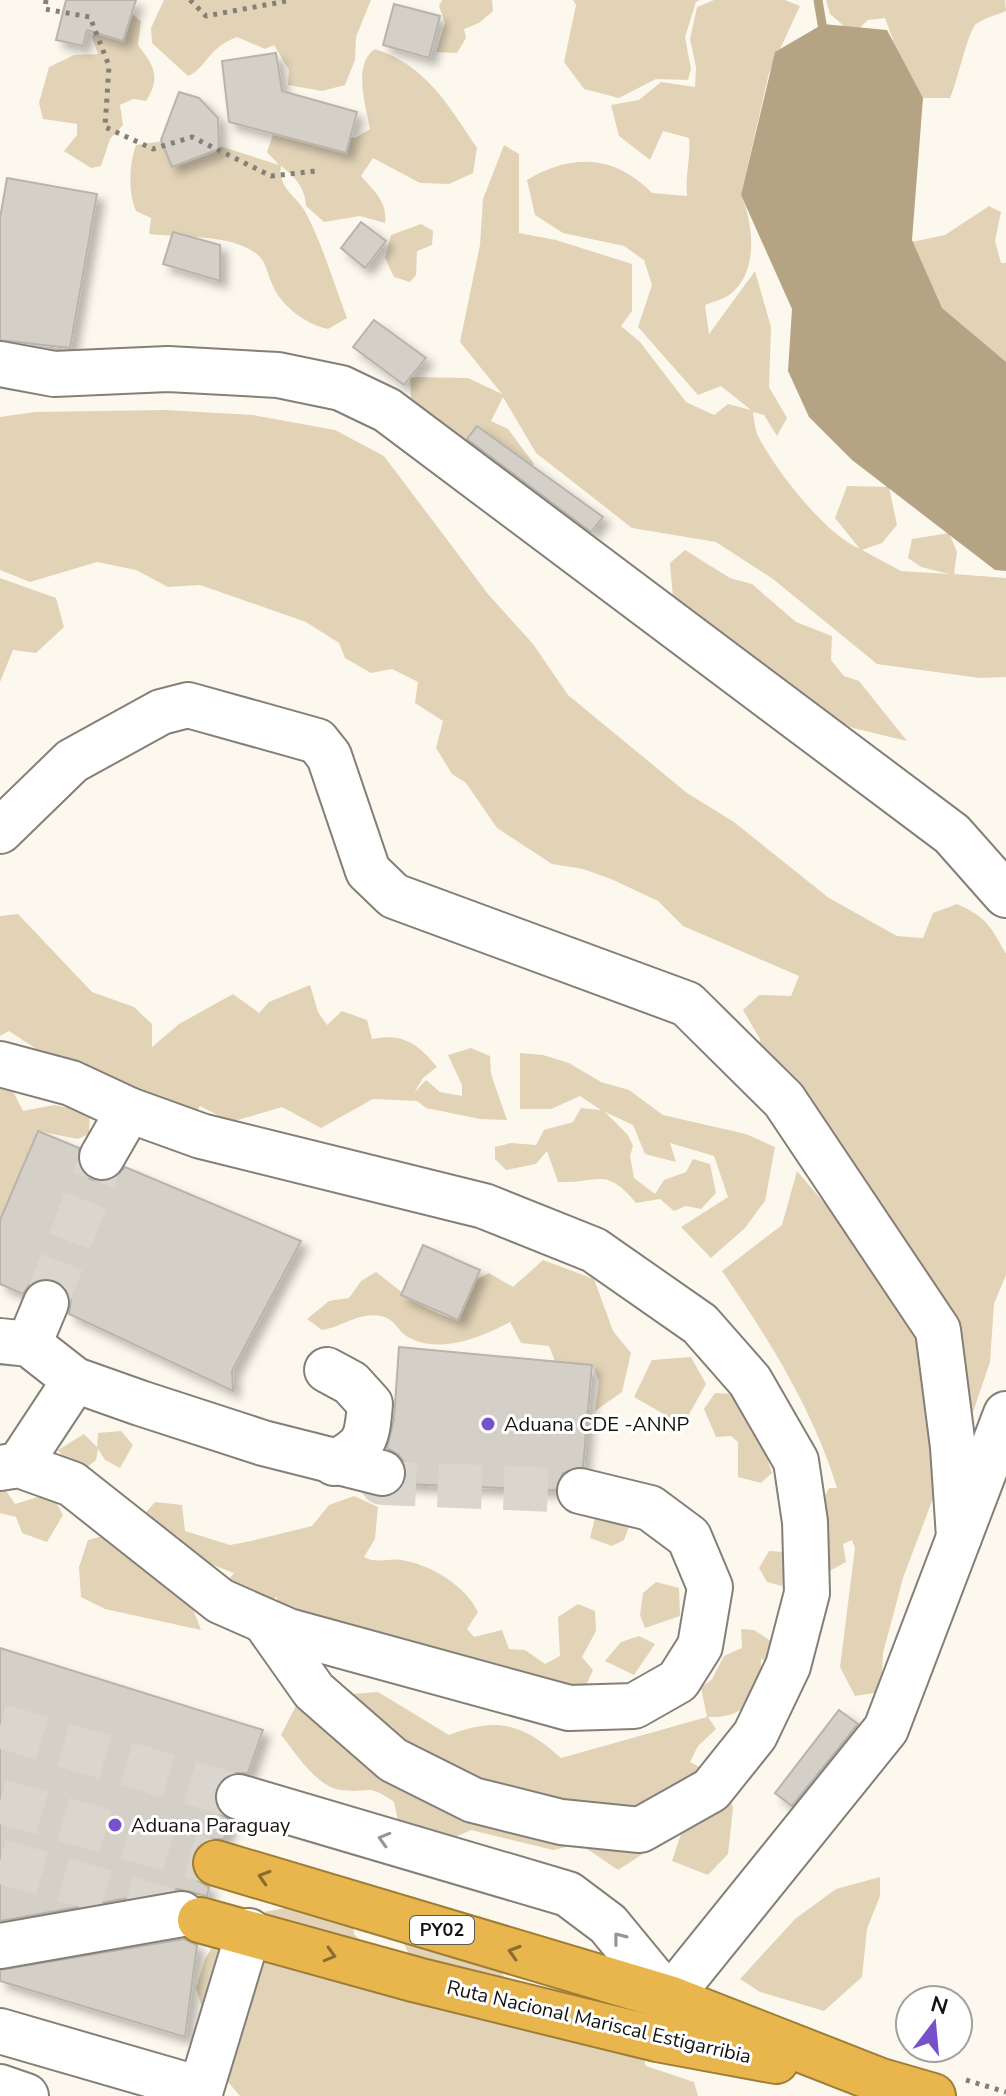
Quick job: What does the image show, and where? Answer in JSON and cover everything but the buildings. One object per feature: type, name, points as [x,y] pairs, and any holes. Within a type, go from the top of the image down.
[{"type":"highway","name":"Ruta Nacional Mariscal Estigarribia","points":[[216,1863],[663,2019],[933,2096]]},
{"type":"highway","name":"Ruta Nacional Mariscal Estigarribia","points":[[191,1917],[417,1980],[663,2019]]},
{"type":"lane","points":[[0,364],[54,374],[168,369],[278,375],[341,388],[387,410],[952,834],[1006,895]]},
{"type":"lane","points":[[0,831],[72,761],[161,712],[188,705],[317,741],[329,756],[368,871],[394,896],[687,1004],[784,1100],[938,1330],[953,1447],[959,1537]]},
{"type":"lane","points":[[0,1064],[71,1083],[129,1110],[201,1136],[484,1206],[594,1250],[700,1324],[750,1381],[796,1461],[805,1522],[807,1593],[788,1666],[755,1735],[711,1790],[640,1830],[561,1822],[473,1800],[393,1760],[314,1691],[266,1623]]},
{"type":"lane","points":[[102,1157],[129,1110]]},
{"type":"lane","points":[[46,1303],[14,1343],[75,1380],[222,1431],[334,1463],[382,1473]]},
{"type":"lane","points":[[327,1370],[351,1383],[370,1404],[367,1435],[358,1450],[334,1463]]},
{"type":"lane","points":[[75,1380],[10,1466],[72,1484],[220,1601],[266,1623],[569,1708],[634,1706],[678,1681],[700,1646],[710,1587],[689,1537],[650,1508],[580,1491]]},
{"type":"lane","points":[[239,1797],[568,1894],[608,1924],[663,2019],[886,1729],[1006,1414]]},
{"type":"lane","points":[[0,1946],[191,1917]]},
{"type":"lane","points":[[0,2031],[206,2089],[249,1931]]},
{"type":"lane","points":[[0,2087],[26,2096]]},
{"type":"path","points":[[46,0],[45,9],[90,17],[109,66],[105,127],[153,149],[192,137],[271,176],[316,171]]},
{"type":"path","points":[[190,0],[206,16],[292,0]]},
{"type":"shaded area","points":[[164,0],[371,0],[356,37],[355,60],[345,85],[322,91],[288,85],[289,70],[274,45],[265,49],[237,37],[219,47],[188,76],[152,43],[151,28]]},
{"type":"shaded area","points":[[442,0],[492,0],[493,11],[479,23],[464,29],[466,38],[457,53],[436,52],[445,23],[439,6]]},
{"type":"shaded area","points":[[573,0],[700,0],[696,2],[685,37],[691,69],[688,80],[656,79],[619,98],[584,89],[564,62],[576,5]]},
{"type":"shaded area","points":[[714,0],[785,0],[800,6],[769,73],[741,195],[751,234],[749,262],[739,286],[726,297],[705,305],[709,334],[755,271],[771,327],[769,387],[787,418],[777,436],[764,415],[753,412],[757,433],[766,450],[817,516],[860,549],[835,518],[847,486],[889,487],[897,525],[882,543],[862,550],[901,571],[949,574],[921,567],[908,558],[912,539],[949,533],[957,552],[954,574],[1006,578],[1006,677],[980,678],[877,664],[773,579],[716,542],[632,528],[536,453],[503,397],[491,421],[508,429],[534,464],[526,479],[539,493],[516,487],[495,455],[425,424],[411,400],[410,377],[468,378],[502,394],[460,342],[480,245],[483,199],[504,145],[519,154],[519,233],[556,240],[632,264],[632,311],[621,326],[640,342],[686,402],[714,415],[728,404],[751,410],[721,386],[698,395],[638,327],[652,285],[644,260],[624,246],[563,233],[535,215],[527,180],[560,165],[592,162],[623,171],[652,193],[687,196],[689,138],[663,131],[650,160],[619,136],[611,105],[639,100],[661,82],[695,87],[696,67],[690,39],[697,7]]},
{"type":"shaded area","points":[[826,0],[1005,0],[1006,11],[976,24],[950,98],[914,98],[885,18],[868,20],[853,34],[830,14]]},
{"type":"shaded area","points":[[119,4],[141,21],[138,45],[154,72],[154,85],[146,101],[133,99],[120,105],[123,125],[110,139],[101,166],[91,168],[64,151],[77,135],[77,124],[43,119],[39,103],[49,67],[74,55],[98,54],[92,37],[107,6]]},
{"type":"shaded area","points":[[823,24],[887,30],[923,98],[912,240],[942,308],[1006,362],[1006,571],[995,570],[852,460],[809,417],[788,371],[792,309],[741,195],[775,52]]},
{"type":"shaded area","points":[[375,49],[393,56],[422,76],[446,102],[477,148],[473,173],[449,184],[420,183],[373,158],[361,176],[382,203],[385,223],[360,216],[324,222],[306,206],[298,183],[281,166],[285,186],[306,213],[318,239],[347,318],[328,329],[303,318],[281,300],[259,256],[235,243],[149,234],[151,218],[136,211],[132,196],[131,169],[136,145],[192,137],[279,165],[267,152],[278,121],[355,138],[370,129],[362,75],[368,56]]},
{"type":"shaded area","points":[[989,206],[1001,212],[995,241],[1001,263],[1006,263],[1006,374],[882,272],[902,244],[945,235]]},
{"type":"shaded area","points":[[421,224],[433,231],[432,245],[417,251],[416,275],[410,282],[394,277],[385,258],[391,235]]},
{"type":"shaded area","points":[[165,410],[253,415],[335,430],[384,456],[488,594],[533,644],[568,695],[687,793],[734,822],[829,898],[897,936],[923,938],[933,913],[957,904],[987,924],[1006,954],[1006,1275],[994,1304],[990,1362],[973,1412],[957,1414],[951,1367],[759,1052],[760,1039],[743,1010],[759,995],[791,996],[799,976],[683,926],[658,901],[611,879],[583,869],[552,864],[497,828],[466,783],[452,774],[436,748],[443,721],[415,703],[418,682],[392,669],[371,673],[345,658],[339,643],[306,622],[200,585],[168,587],[136,570],[97,562],[30,582],[0,570],[0,417],[35,412]]},
{"type":"shaded area","points":[[685,550],[730,578],[752,584],[796,622],[832,636],[831,660],[844,676],[859,681],[907,741],[853,728],[817,712],[673,598],[670,563]]},
{"type":"shaded area","points":[[0,578],[56,598],[64,627],[36,653],[13,650],[0,682]]},
{"type":"shaded area","points":[[18,914],[92,992],[134,1007],[152,1024],[152,1047],[179,1024],[233,994],[259,1013],[269,1002],[310,985],[318,1012],[327,1025],[342,1011],[367,1020],[372,1039],[401,1039],[416,1046],[430,1059],[437,1067],[423,1078],[414,1093],[426,1080],[440,1092],[462,1096],[462,1085],[448,1055],[471,1048],[490,1056],[491,1074],[507,1120],[480,1119],[426,1108],[417,1101],[373,1099],[321,1128],[282,1107],[231,1122],[200,1106],[194,1118],[158,1112],[137,1089],[120,1080],[65,1065],[9,1031],[0,1036],[0,916]]},
{"type":"shaded area","points":[[520,1053],[543,1055],[569,1063],[601,1082],[629,1090],[663,1115],[746,1134],[775,1147],[765,1201],[745,1228],[711,1258],[681,1227],[728,1197],[714,1156],[670,1143],[676,1162],[645,1154],[633,1125],[605,1112],[628,1135],[633,1146],[630,1156],[634,1178],[655,1194],[664,1180],[686,1172],[693,1159],[710,1164],[716,1193],[701,1209],[686,1206],[674,1211],[660,1199],[636,1203],[608,1180],[558,1182],[547,1151],[536,1164],[506,1170],[495,1159],[495,1147],[511,1143],[536,1145],[544,1130],[573,1122],[581,1108],[601,1110],[580,1096],[551,1109],[520,1109]]},
{"type":"shaded area","points":[[0,1075],[6,1077],[23,1111],[54,1105],[90,1112],[89,1134],[78,1139],[38,1131],[0,1220]]},
{"type":"shaded area","points":[[797,1171],[843,1225],[927,1356],[941,1477],[903,1578],[883,1653],[881,1692],[855,1696],[840,1667],[855,1548],[852,1540],[843,1544],[846,1562],[824,1574],[816,1513],[829,1488],[837,1488],[815,1430],[788,1375],[722,1271],[782,1225]]},
{"type":"shaded area","points":[[543,1260],[594,1279],[613,1331],[631,1353],[622,1392],[595,1411],[599,1381],[592,1365],[555,1361],[549,1346],[521,1343],[510,1322],[460,1342],[433,1344],[408,1337],[389,1319],[380,1316],[365,1316],[322,1330],[307,1319],[329,1301],[349,1298],[361,1281],[376,1272],[423,1306],[457,1320],[466,1285],[489,1273],[513,1287]]},
{"type":"shaded area","points":[[691,1357],[706,1384],[683,1425],[634,1397],[652,1360]]},
{"type":"shaded area","points":[[715,1393],[739,1394],[757,1428],[772,1473],[761,1483],[738,1477],[738,1442],[731,1436],[716,1437],[704,1409]]},
{"type":"shaded area","points":[[121,1431],[133,1445],[120,1468],[105,1460],[98,1449],[96,1460],[77,1475],[58,1450],[84,1434],[97,1447],[98,1433]]},
{"type":"shaded area","points":[[0,1482],[15,1504],[51,1493],[63,1515],[47,1542],[22,1533],[16,1517],[0,1513]]},
{"type":"shaded area","points":[[354,1496],[378,1507],[375,1539],[364,1557],[412,1562],[435,1571],[456,1585],[478,1612],[467,1629],[474,1637],[502,1630],[509,1649],[525,1650],[545,1664],[560,1656],[558,1617],[578,1604],[595,1611],[596,1631],[582,1657],[593,1670],[582,1694],[276,1615],[277,1597],[247,1611],[225,1584],[234,1573],[195,1558],[177,1536],[156,1536],[141,1518],[155,1502],[182,1505],[185,1531],[230,1545],[312,1526],[329,1505]]},
{"type":"shaded area","points":[[597,1510],[632,1519],[624,1540],[612,1546],[590,1538]]},
{"type":"shaded area","points":[[128,1529],[184,1585],[201,1630],[105,1609],[81,1597],[79,1567],[88,1540]]},
{"type":"shaded area","points":[[769,1551],[785,1552],[788,1572],[782,1586],[767,1582],[759,1568]]},
{"type":"shaded area","points":[[656,1582],[679,1588],[680,1616],[645,1628],[640,1615],[643,1593]]},
{"type":"shaded area","points":[[741,1629],[754,1630],[774,1643],[772,1664],[761,1659],[755,1694],[742,1709],[721,1717],[708,1717],[716,1729],[698,1746],[690,1762],[724,1780],[733,1808],[728,1854],[708,1875],[672,1861],[683,1828],[618,1870],[580,1844],[553,1850],[471,1830],[423,1851],[399,1826],[394,1802],[373,1790],[341,1790],[323,1783],[281,1735],[300,1698],[378,1692],[449,1735],[482,1726],[509,1727],[535,1737],[561,1758],[707,1717],[701,1688],[712,1679],[724,1656],[742,1648]]},
{"type":"shaded area","points":[[639,1636],[655,1644],[634,1675],[605,1661],[621,1642]]},
{"type":"shaded area","points":[[880,1877],[880,1896],[867,1929],[862,1977],[824,2011],[760,1992],[740,1979],[795,1919],[836,1889]]},
{"type":"shaded area","points":[[291,1907],[353,1921],[354,1934],[370,1951],[410,1956],[399,1933],[490,1959],[507,1980],[535,1992],[593,1998],[618,2007],[632,2020],[646,2066],[694,2082],[698,2096],[240,2096],[222,2075],[196,1988],[205,1959],[217,1939],[258,1913]]},
{"type":"waterway","points":[[818,0],[824,36]]},
{"type":"tunnel","points":[[46,1303],[102,1157]]},
{"type":"tunnel","points":[[382,1473],[382,1483],[580,1491]]},
{"type":"tunnel","points":[[0,1726],[239,1797]]},
{"type":"tunnel","points":[[0,1801],[216,1863]]},
{"type":"tunnel","points":[[0,1861],[193,1917]]},
{"type":"place","name":"Aduana CDE -ANNP","points":[[488,1424]]},
{"type":"place","name":"Aduana Paraguay","points":[[115,1825]]}]
